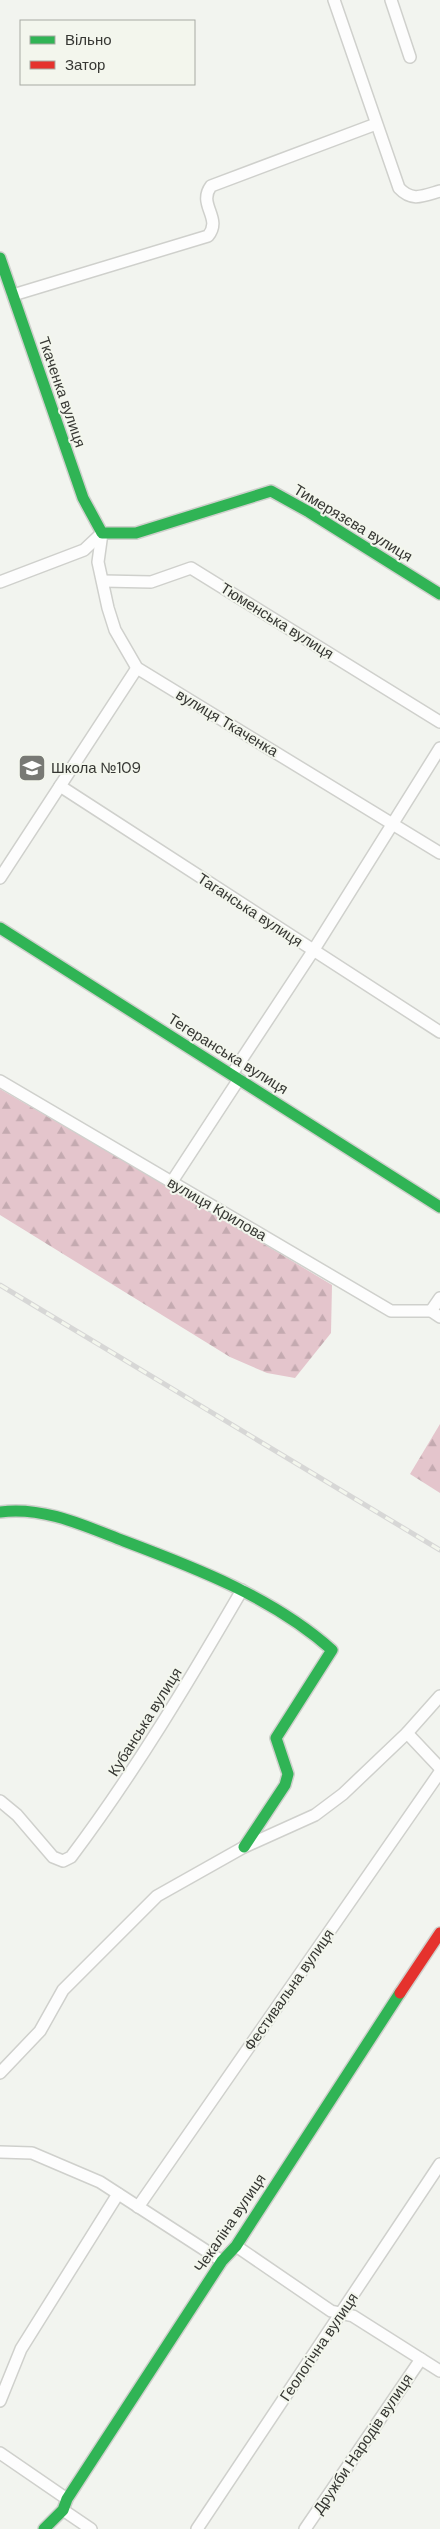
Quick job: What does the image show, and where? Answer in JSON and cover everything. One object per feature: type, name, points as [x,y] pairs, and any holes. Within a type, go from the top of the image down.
[{"type":"street","points":[[334,0],[399,188],[406,195],[416,198],[440,191]]},
{"type":"street","points":[[391,0],[410,57]]},
{"type":"street","points":[[13,295],[208,236],[213,230],[214,222],[206,202],[206,193],[211,186],[376,124]]},
{"type":"street","name":"Ткаченка вулиця","points":[[0,258],[83,498],[92,520],[102,533]]},
{"type":"street","name":"Тимерязєва вулиця","points":[[102,533],[136,533],[271,491],[309,512],[440,594]]},
{"type":"street","points":[[0,582],[84,550],[102,533]]},
{"type":"street","name":"вулиця Ткаченка","points":[[102,533],[98,562],[115,630],[137,668],[440,853]]},
{"type":"street","name":"Тюменська вулиця","points":[[103,581],[150,582],[191,568],[440,722]]},
{"type":"street","points":[[0,878],[137,668]]},
{"type":"street","points":[[171,1183],[440,748]]},
{"type":"street","name":"Таганська вулиця","points":[[60,786],[440,1032]]},
{"type":"street","name":"Тегеранська вулиця","points":[[0,928],[440,1207]]},
{"type":"street","name":"вулиця Крилова","points":[[0,1081],[391,1311],[436,1314]]},
{"type":"street","points":[[436,1314],[440,1298]]},
{"type":"street","points":[[5,1511],[65,1519],[196,1568],[242,1590],[315,1634],[332,1650],[276,1738],[288,1774],[285,1784],[244,1847]]},
{"type":"street","name":"Кубанська вулиця","points":[[0,1801],[17,1815],[53,1857],[63,1861],[71,1857],[113,1802],[242,1590]]},
{"type":"street","points":[[0,2073],[40,2031],[63,1990],[157,1896],[244,1847],[315,1815],[343,1794],[407,1733],[440,1696]]},
{"type":"street","points":[[407,1733],[440,1768]]},
{"type":"street","name":"Фестивальна вулиця","points":[[138,2207],[440,1772]]},
{"type":"street","name":"Чекаліна вулиця","points":[[44,2529],[65,2504],[222,2261],[236,2246],[364,2046],[440,1933]]},
{"type":"street","points":[[0,2152],[32,2153],[100,2182],[222,2261]]},
{"type":"street","name":"Геологічна вулиця","points":[[197,2529],[439,2168]]},
{"type":"street","points":[[0,2401],[21,2349],[118,2194]]},
{"type":"street","points":[[236,2246],[332,2311],[353,2316],[440,2371]]},
{"type":"street","name":"Дружби Народів вулиця","points":[[305,2529],[421,2359]]},
{"type":"street","points":[[0,2453],[65,2504],[91,2529]]},
{"type":"green space","points":[[0,1089],[166,1185],[332,1285],[331,1333],[295,1378],[267,1373],[230,1357],[0,1215]]},
{"type":"green space","points":[[440,1424],[440,1493],[410,1474]]},
{"type":"railway","points":[[0,1285],[440,1550]]},
{"type":"traffic: fast","points":[[0,258],[83,498],[102,533],[136,533],[271,491],[309,512],[440,594]]},
{"type":"traffic: fast","points":[[0,928],[440,1207]]},
{"type":"traffic: fast","points":[[0,1512],[32,1512],[64,1519],[179,1562],[260,1600],[309,1631],[332,1650],[276,1738],[288,1774],[285,1785],[244,1847]]},
{"type":"traffic: fast","points":[[44,2529],[63,2510],[67,2499],[222,2261],[236,2246],[400,1993]]},
{"type":"traffic: jam","points":[[400,1993],[440,1933]]},
{"type":"place","name":"Школа №109","points":[[32,768]]}]
